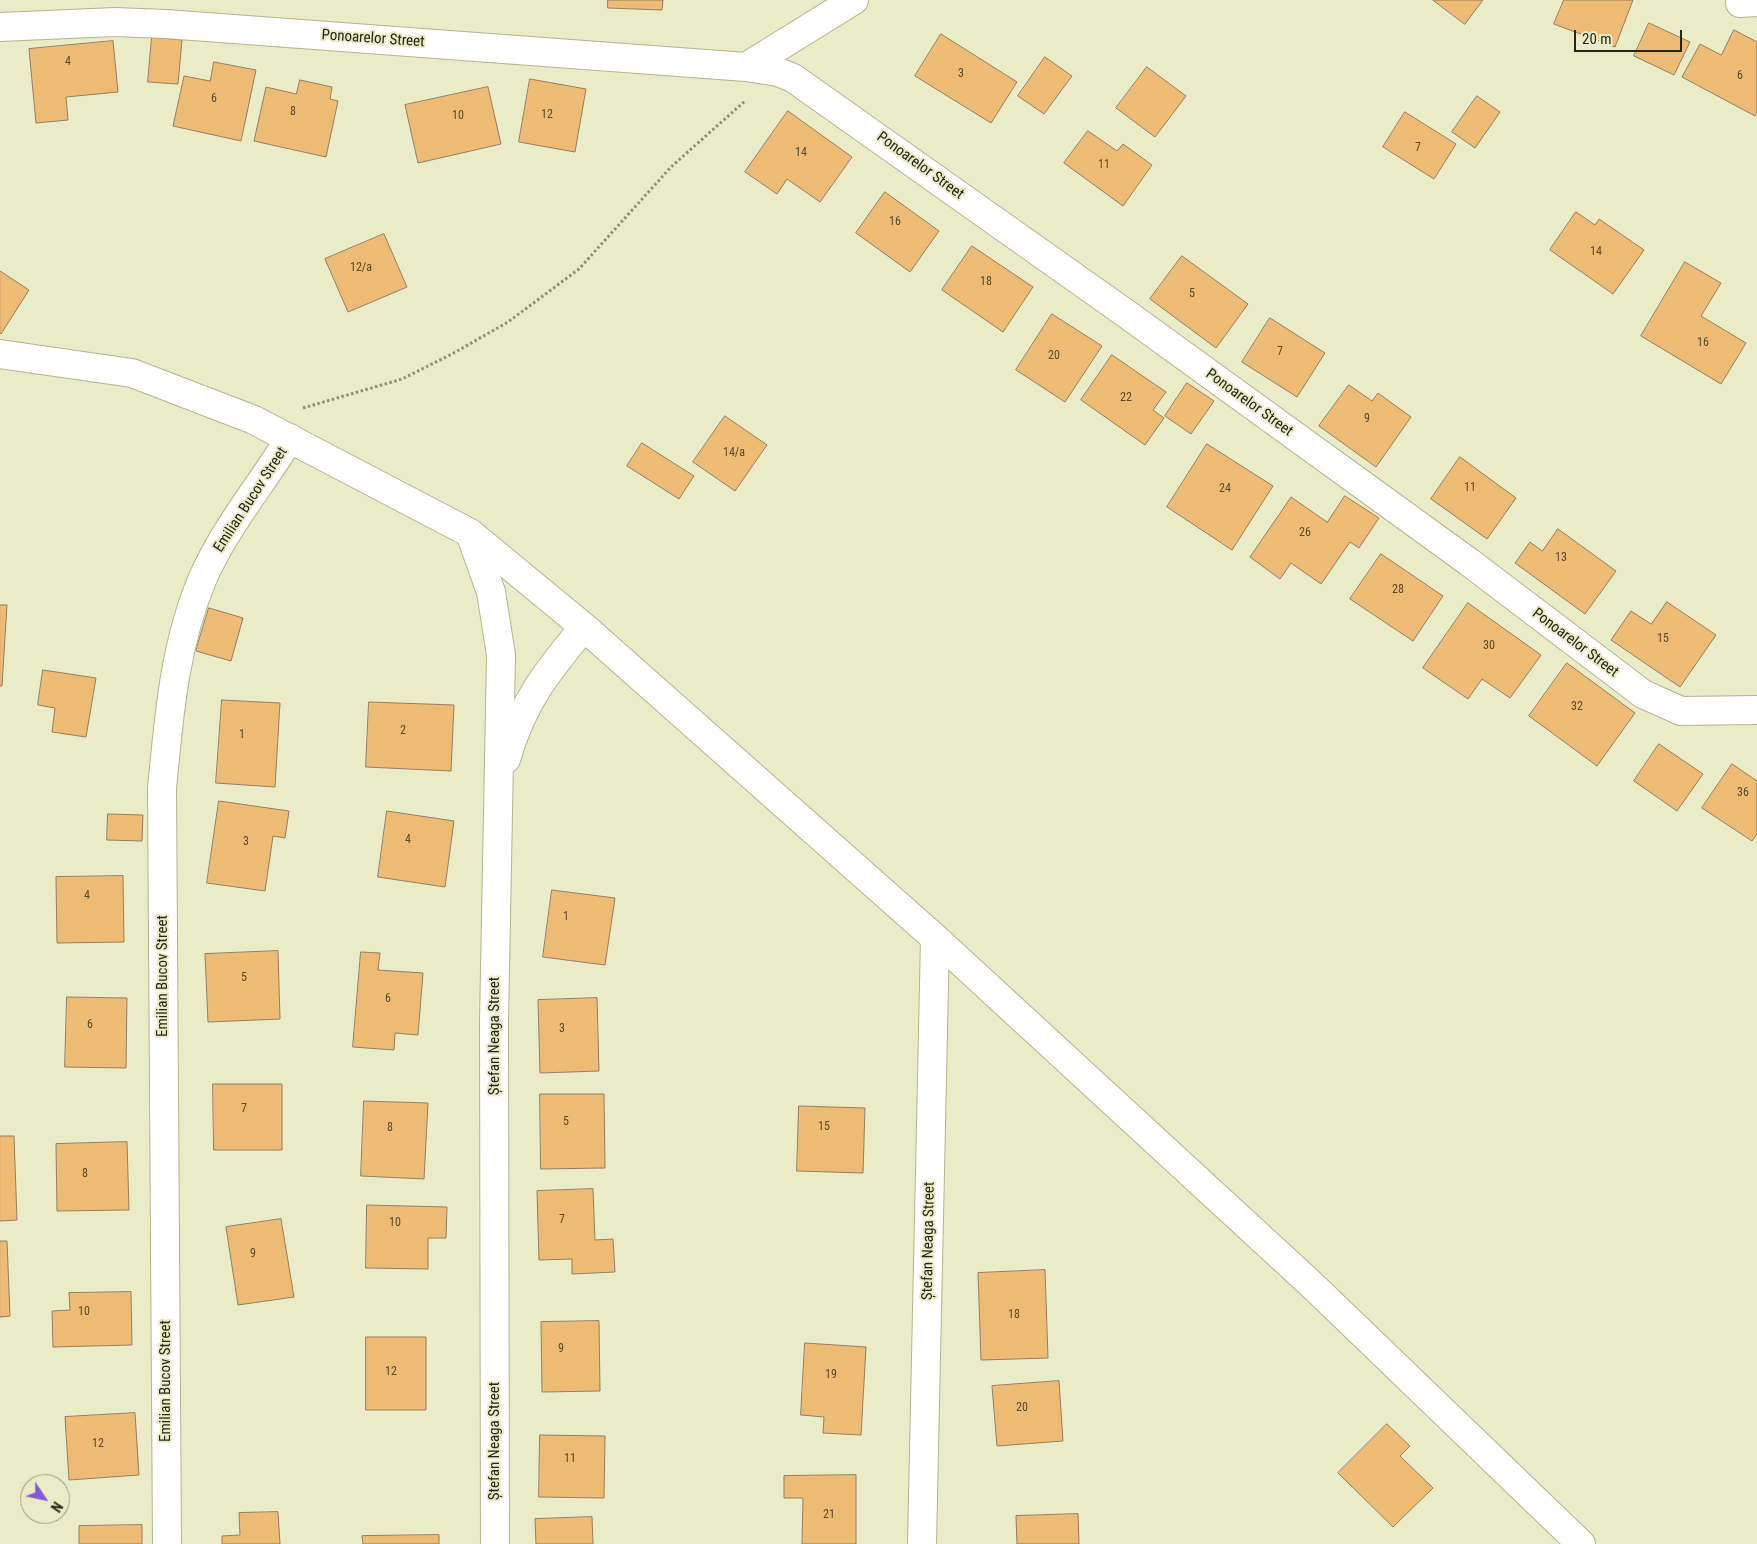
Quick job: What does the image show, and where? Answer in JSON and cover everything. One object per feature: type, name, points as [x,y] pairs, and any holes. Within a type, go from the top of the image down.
[{"type":"street","points":[[746,67],[854,0]]},
{"type":"street","name":"Ponoarelor Street","points":[[0,27],[123,22],[746,67],[778,72],[794,78],[1144,327],[1469,562],[1643,694],[1681,711],[1757,710]]},
{"type":"street","points":[[0,354],[132,373],[254,420],[470,533],[584,627],[935,938],[1312,1285],[1581,1544]]},
{"type":"street","name":"Emilian Bucov Street","points":[[167,1544],[162,788],[172,691],[182,637],[202,579],[228,530],[264,481],[290,438]]},
{"type":"street","name":"Ștefan Neaga Street","points":[[470,533],[491,592],[501,655],[494,1022],[495,1544]]},
{"type":"street","points":[[497,789],[512,738],[540,680],[584,627]]},
{"type":"street","name":"Ștefan Neaga Street","points":[[922,1544],[935,938]]},
{"type":"path","points":[[254,420],[313,406],[402,379],[452,354],[508,322],[579,269],[671,168],[778,72]]},
{"type":"building","points":[[608,0],[663,0],[662,10],[608,8]]},
{"type":"building","points":[[1433,0],[1483,0],[1465,24]]},
{"type":"building","points":[[1564,0],[1633,0],[1615,47],[1554,24]]},
{"type":"building","points":[[1649,23],[1690,42],[1674,75],[1634,56]]},
{"type":"building","points":[[1734,30],[1757,42],[1757,112],[1755,116],[1682,77],[1700,44],[1721,55]]},
{"type":"building","points":[[941,34],[1017,82],[991,123],[915,76]]},
{"type":"building","points":[[152,37],[182,40],[178,84],[148,82]]},
{"type":"building","points":[[113,41],[118,92],[66,97],[68,120],[36,123],[29,49]]},
{"type":"building","points":[[1045,57],[1072,76],[1044,114],[1018,96]]},
{"type":"building","points":[[214,62],[256,70],[241,141],[173,126],[184,76],[210,81]]},
{"type":"building","points":[[1147,67],[1186,96],[1155,137],[1116,108]]},
{"type":"building","points":[[530,79],[586,89],[575,152],[519,142]]},
{"type":"building","points":[[300,80],[332,87],[330,99],[338,101],[326,157],[254,141],[266,87],[296,94]]},
{"type":"building","points":[[488,87],[501,144],[418,163],[405,105]]},
{"type":"building","points":[[1477,96],[1500,112],[1475,148],[1452,132]]},
{"type":"building","points":[[788,111],[852,157],[820,202],[787,179],[777,194],[745,172]]},
{"type":"building","points":[[1405,112],[1456,144],[1434,179],[1383,147]]},
{"type":"building","points":[[1088,131],[1117,151],[1123,144],[1152,165],[1123,206],[1064,163]]},
{"type":"building","points":[[885,192],[939,231],[910,272],[856,233]]},
{"type":"building","points":[[1576,212],[1595,225],[1599,219],[1644,250],[1613,294],[1550,250]]},
{"type":"building","points":[[384,234],[407,287],[348,312],[325,259]]},
{"type":"building","points":[[972,246],[1033,287],[1003,332],[942,290]]},
{"type":"building","points":[[1182,256],[1248,304],[1216,348],[1150,299]]},
{"type":"building","points":[[1685,262],[1721,283],[1701,316],[1746,343],[1721,384],[1641,336]]},
{"type":"building","points":[[0,271],[29,290],[1,334],[0,333]]},
{"type":"building","points":[[1052,314],[1102,346],[1065,402],[1016,370]]},
{"type":"building","points":[[1270,318],[1325,353],[1297,397],[1242,362]]},
{"type":"building","points":[[1112,355],[1166,392],[1153,410],[1164,418],[1145,445],[1081,400]]},
{"type":"building","points":[[1187,383],[1214,401],[1191,434],[1165,416]]},
{"type":"building","points":[[1349,385],[1372,401],[1378,393],[1411,417],[1376,467],[1319,426]]},
{"type":"building","points":[[725,416],[767,445],[735,491],[693,462]]},
{"type":"building","points":[[642,443],[694,476],[679,499],[627,466]]},
{"type":"building","points":[[1207,444],[1273,486],[1232,550],[1167,507]]},
{"type":"building","points":[[1460,457],[1516,498],[1487,539],[1431,499]]},
{"type":"building","points":[[1345,496],[1379,518],[1359,548],[1350,542],[1321,584],[1291,563],[1280,579],[1250,557],[1291,497],[1327,522]]},
{"type":"building","points":[[1558,529],[1616,571],[1585,614],[1515,563],[1530,542],[1542,551]]},
{"type":"building","points":[[1381,554],[1443,596],[1413,641],[1350,599]]},
{"type":"building","points":[[1667,602],[1716,635],[1680,687],[1611,640],[1631,611],[1651,624]]},
{"type":"building","points":[[1468,603],[1541,655],[1510,698],[1482,679],[1468,699],[1423,668]]},
{"type":"building","points":[[0,605],[7,605],[2,686],[0,686]]},
{"type":"building","points":[[209,608],[243,618],[231,661],[196,651]]},
{"type":"building","points":[[1567,663],[1635,713],[1597,766],[1529,716]]},
{"type":"building","points":[[43,670],[96,678],[86,737],[52,732],[55,708],[38,705]]},
{"type":"building","points":[[222,700],[280,703],[275,787],[216,783]]},
{"type":"building","points":[[369,702],[454,705],[451,771],[366,767]]},
{"type":"building","points":[[1659,744],[1703,774],[1677,811],[1634,781]]},
{"type":"building","points":[[1732,764],[1757,781],[1757,834],[1752,841],[1702,808]]},
{"type":"building","points":[[219,801],[289,811],[285,838],[273,836],[265,891],[207,883]]},
{"type":"building","points":[[387,811],[454,821],[445,887],[378,877]]},
{"type":"building","points":[[108,814],[143,815],[142,841],[107,840]]},
{"type":"building","points":[[123,876],[124,942],[57,943],[56,877]]},
{"type":"building","points":[[552,890],[615,898],[605,965],[543,957]]},
{"type":"building","points":[[278,951],[280,1019],[208,1022],[205,954]]},
{"type":"building","points":[[361,952],[380,953],[378,970],[423,973],[418,1035],[395,1033],[394,1050],[353,1047]]},
{"type":"building","points":[[67,997],[127,998],[126,1068],[65,1067]]},
{"type":"building","points":[[597,998],[599,1071],[540,1073],[538,1000]]},
{"type":"building","points":[[213,1084],[282,1084],[282,1150],[214,1150]]},
{"type":"building","points":[[540,1094],[604,1094],[605,1168],[541,1169]]},
{"type":"building","points":[[364,1101],[428,1103],[424,1179],[361,1176]]},
{"type":"building","points":[[799,1106],[865,1108],[863,1173],[797,1171]]},
{"type":"building","points":[[0,1136],[14,1136],[17,1220],[0,1221]]},
{"type":"building","points":[[127,1142],[129,1210],[57,1211],[56,1144]]},
{"type":"building","points":[[593,1189],[595,1240],[613,1239],[615,1272],[572,1274],[572,1259],[539,1260],[537,1191]]},
{"type":"building","points":[[367,1205],[447,1207],[446,1238],[428,1238],[428,1269],[366,1268]]},
{"type":"building","points":[[281,1219],[294,1297],[238,1305],[226,1227]]},
{"type":"building","points":[[0,1241],[7,1241],[10,1316],[0,1317]]},
{"type":"building","points":[[1045,1270],[1048,1358],[981,1360],[978,1273]]},
{"type":"building","points":[[131,1292],[132,1345],[53,1347],[52,1311],[70,1310],[69,1293]]},
{"type":"building","points":[[599,1321],[600,1391],[542,1392],[541,1322]]},
{"type":"building","points":[[366,1337],[426,1337],[426,1410],[366,1410]]},
{"type":"building","points":[[805,1343],[866,1347],[861,1435],[823,1433],[824,1417],[801,1415]]},
{"type":"building","points":[[1059,1381],[1063,1441],[997,1446],[992,1386]]},
{"type":"building","points":[[135,1413],[139,1475],[70,1480],[65,1417]]},
{"type":"building","points":[[1387,1424],[1410,1446],[1400,1456],[1433,1488],[1393,1527],[1338,1473]]},
{"type":"building","points":[[540,1435],[605,1436],[604,1498],[539,1497]]},
{"type":"building","points":[[856,1475],[856,1544],[802,1544],[803,1498],[784,1498],[784,1476]]},
{"type":"building","points":[[278,1512],[280,1544],[222,1544],[222,1536],[240,1535],[239,1513]]},
{"type":"building","points":[[1078,1514],[1079,1544],[1017,1544],[1016,1516]]},
{"type":"building","points":[[592,1517],[593,1544],[536,1544],[535,1519]]},
{"type":"building","points":[[142,1525],[142,1544],[79,1544],[79,1526]]},
{"type":"building","points":[[439,1535],[439,1544],[363,1544],[362,1536]]}]
